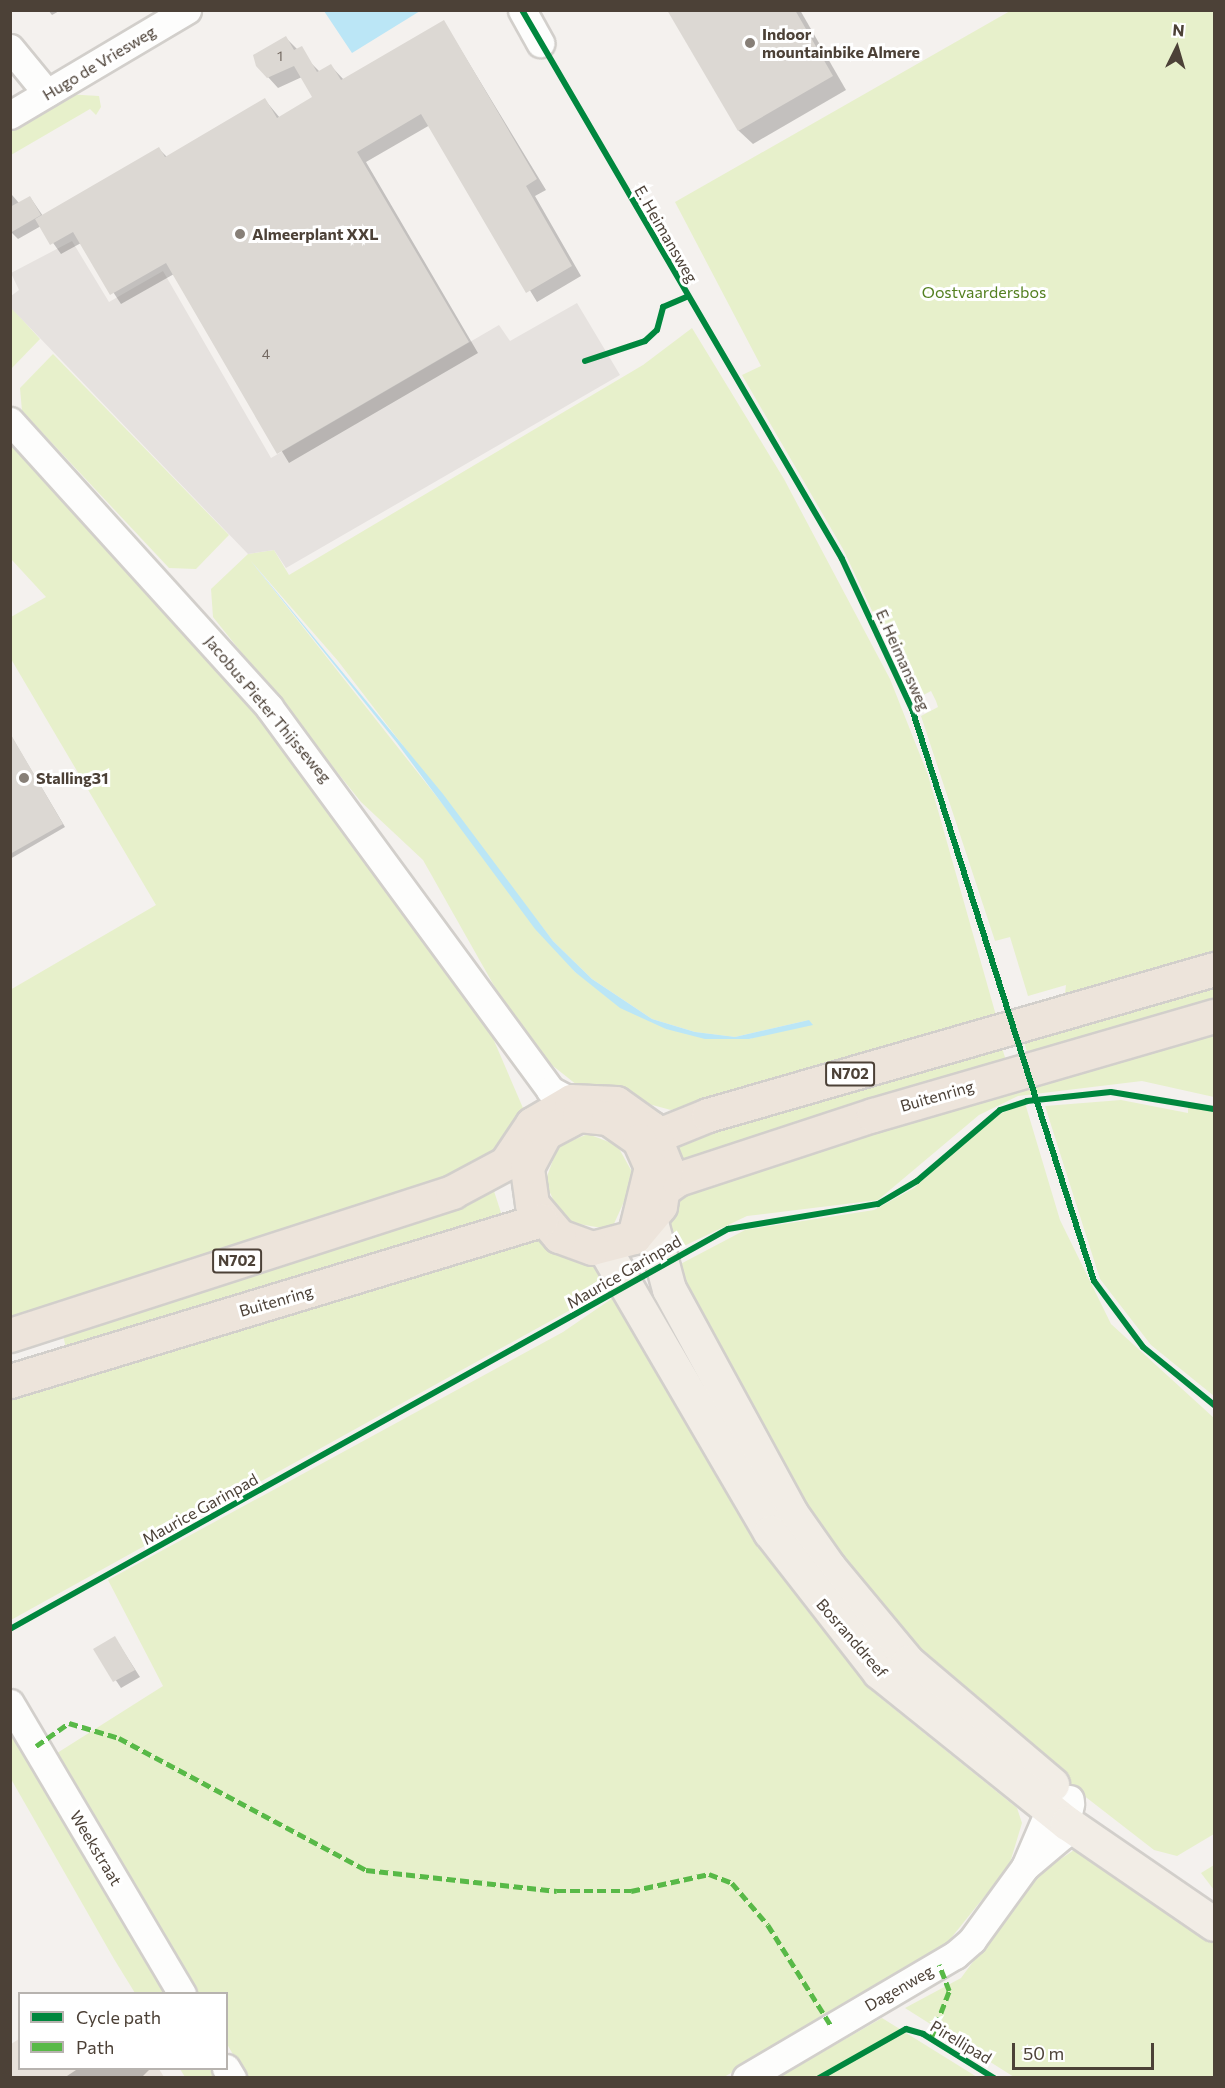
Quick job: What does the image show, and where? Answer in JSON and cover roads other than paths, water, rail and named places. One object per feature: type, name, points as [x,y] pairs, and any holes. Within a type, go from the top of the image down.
[{"type":"highway","name":"N702","points":[[645,1130],[708,1115],[1215,969]]},
{"type":"highway","name":"Buitenring","points":[[665,1188],[678,1179],[873,1115],[1215,1016]]},
{"type":"highway","points":[[605,1100],[645,1130],[666,1167],[665,1188],[643,1230],[604,1248],[569,1242],[542,1220],[529,1195],[521,1160],[542,1124],[571,1101],[605,1100]]},
{"type":"highway","points":[[542,1124],[589,1114],[645,1130]]},
{"type":"highway","points":[[643,1230],[634,1221],[651,1177],[645,1130]]},
{"type":"highway","name":"N702","points":[[10,1335],[464,1187],[521,1160]]},
{"type":"highway","name":"Buitenring","points":[[10,1381],[542,1220]]},
{"type":"main road","name":"Bosranddreef","points":[[643,1230],[669,1289],[791,1513],[829,1567],[908,1662],[1062,1810],[1215,1924]]},
{"type":"main road","name":"Bosranddreef","points":[[604,1248],[770,1532],[808,1586],[879,1672],[957,1740],[1062,1810],[1215,1904]]},
{"type":"street","name":"Hugo de Vriesweg","points":[[10,115],[187,10]]},
{"type":"street","points":[[522,10],[540,43]]},
{"type":"street","points":[[10,48],[47,93]]},
{"type":"street","name":"Jacobus Pieter Thijsseweg","points":[[10,421],[269,707],[499,1017],[550,1090],[571,1101]]},
{"type":"street","name":"Jacobus Pieter Thijsseweg","points":[[499,1017],[542,1124]]},
{"type":"street","name":"Weekstraat","points":[[10,1703],[181,1992]]},
{"type":"street","name":"Dagenweg","points":[[746,2078],[955,1955],[972,1940],[1025,1867],[1062,1810]]},
{"type":"water","points":[[324,11],[420,11],[352,53]]},
{"type":"water","points":[[250,560],[443,794],[553,941],[592,979],[652,1019],[695,1032],[735,1037],[809,1020],[813,1025],[749,1039],[705,1039],[666,1029],[620,1008],[575,972],[535,929],[397,743]]},
{"type":"place","name":"Indoor mountainbike Almere","points":[[750,43]]},
{"type":"place","name":"Almeerplant XXL","points":[[240,234]]},
{"type":"place","name":"Stalling31","points":[[24,778]]},
{"type":"park label","name":"Oostvaardersbos","points":[[984,292]]}]
